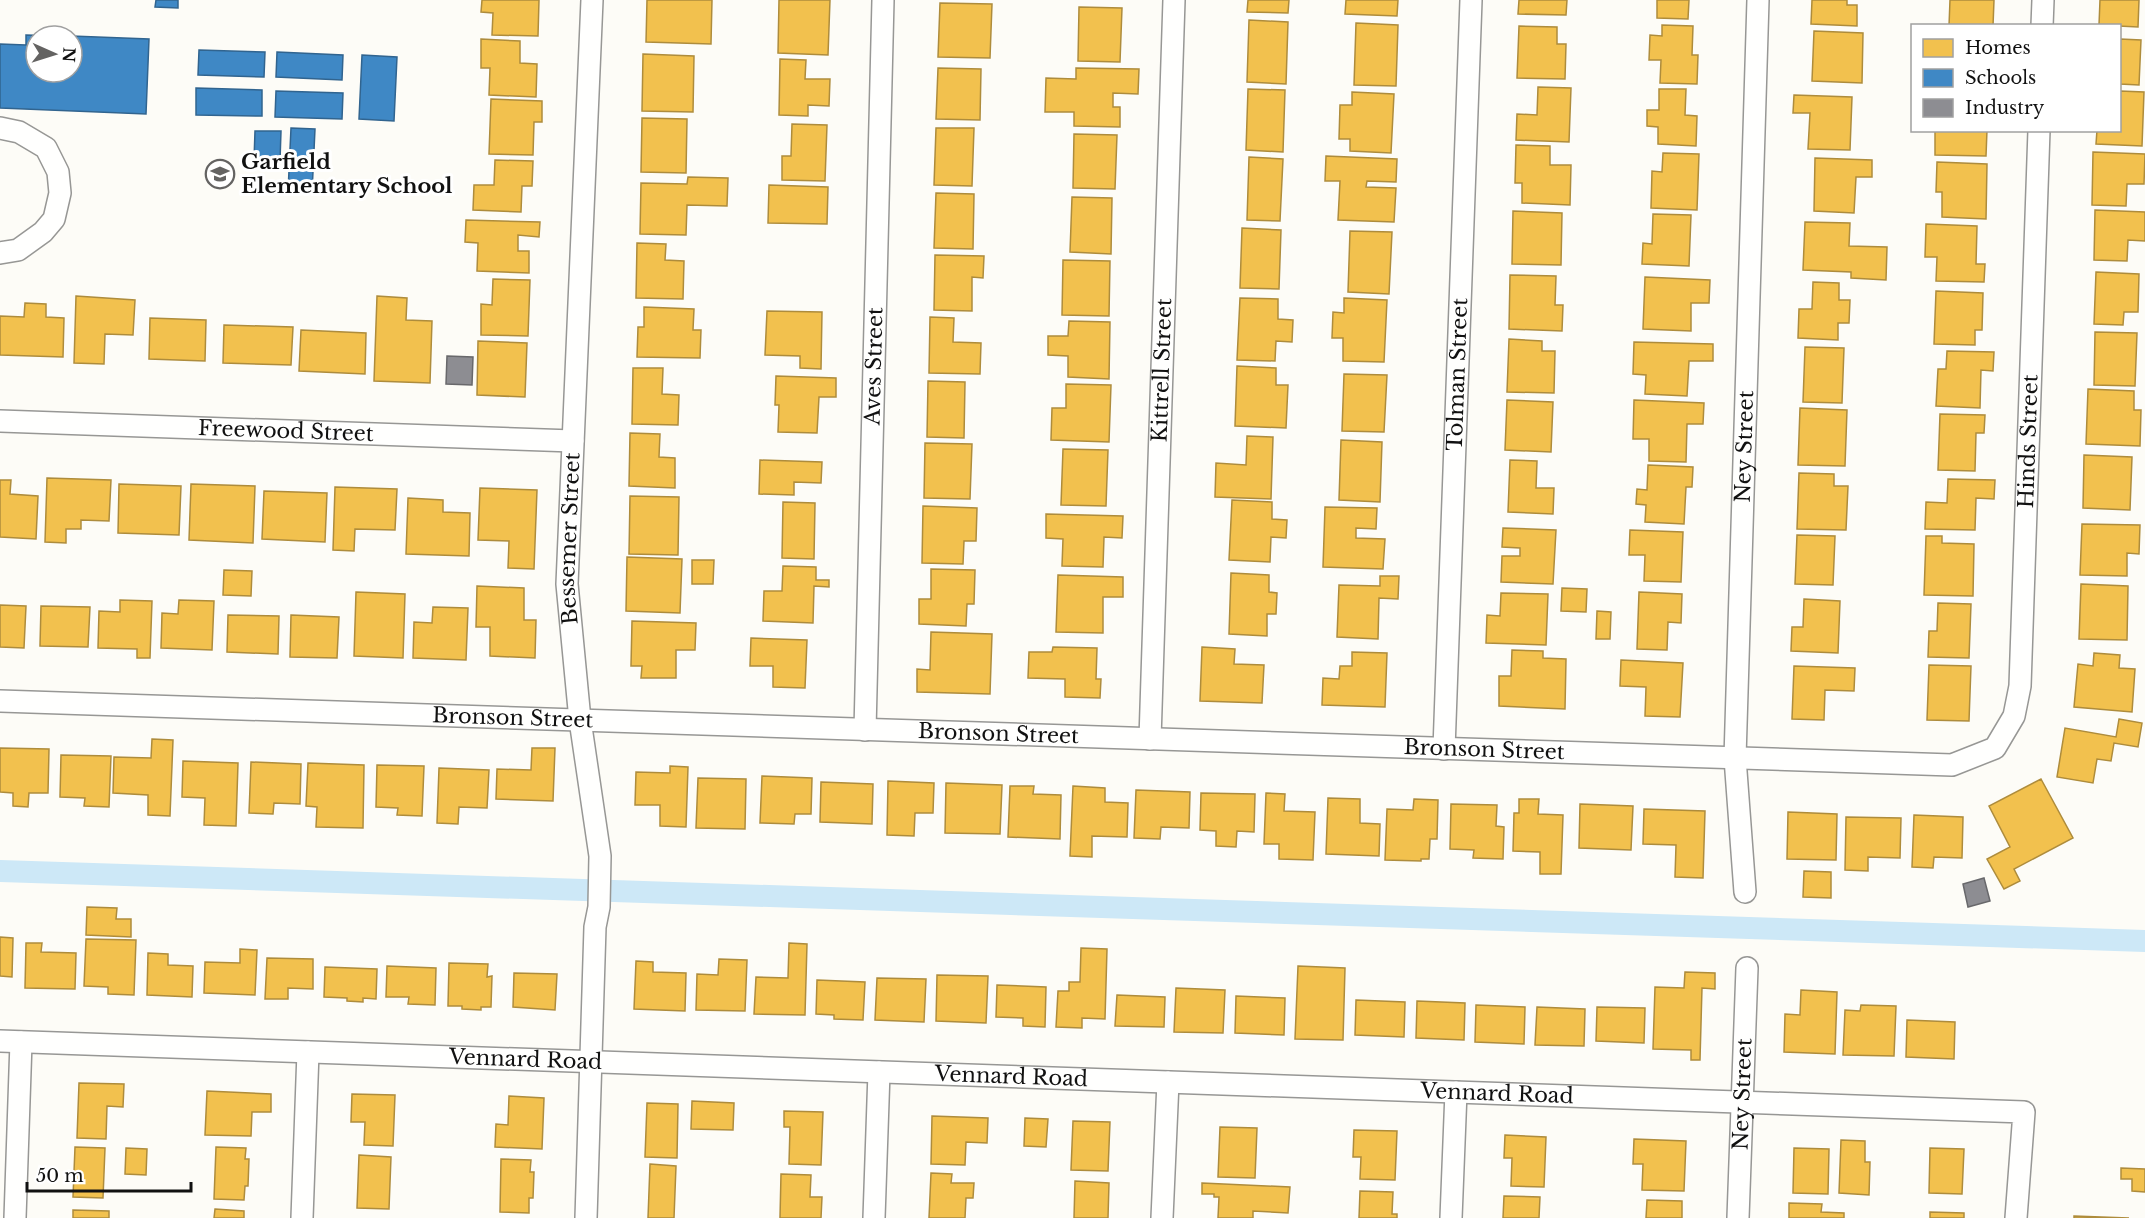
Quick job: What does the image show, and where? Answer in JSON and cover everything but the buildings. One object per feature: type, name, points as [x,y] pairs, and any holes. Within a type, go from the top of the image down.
[{"type":"street","name":"Bessemer Street","points":[[586,1218],[595,927],[599,907],[600,856],[580,720],[567,584],[591,0]]},
{"type":"street","name":"Aves Street","points":[[865,730],[883,0]]},
{"type":"street","name":"Kittrell Street","points":[[1150,739],[1174,0]]},
{"type":"street","name":"Tolman Street","points":[[1444,749],[1470,0]]},
{"type":"street","name":"Ney Street","points":[[1745,892],[1736,758],[1758,0]]},
{"type":"street","points":[[2042,24],[2043,0]]},
{"type":"street","points":[[0,128],[19,132],[46,148],[58,172],[60,193],[54,219],[43,232],[18,250],[0,253]]},
{"type":"street","name":"Hinds Street","points":[[1995,748],[2014,717],[2020,686],[2039,132]]},
{"type":"street","name":"Freewood Street","points":[[0,421],[573,441]]},
{"type":"street","name":"Bronson Street","points":[[0,701],[1952,765],[1995,748]]},
{"type":"street","name":"Ney Street","points":[[1738,1218],[1747,968]]},
{"type":"street","points":[[10,1041],[15,1218]]},
{"type":"street","name":"Vennard Road","points":[[10,1041],[2024,1112],[2016,1218]]},
{"type":"street","points":[[302,1218],[308,1052]]},
{"type":"street","points":[[874,1218],[879,1072]]},
{"type":"street","points":[[1162,1218],[1167,1082]]},
{"type":"street","points":[[1451,1218],[1456,1092]]},
{"type":"waterway","points":[[0,871],[2145,941]]},
{"type":"place","name":"Garfield Elementary School","points":[[220,174]]}]
